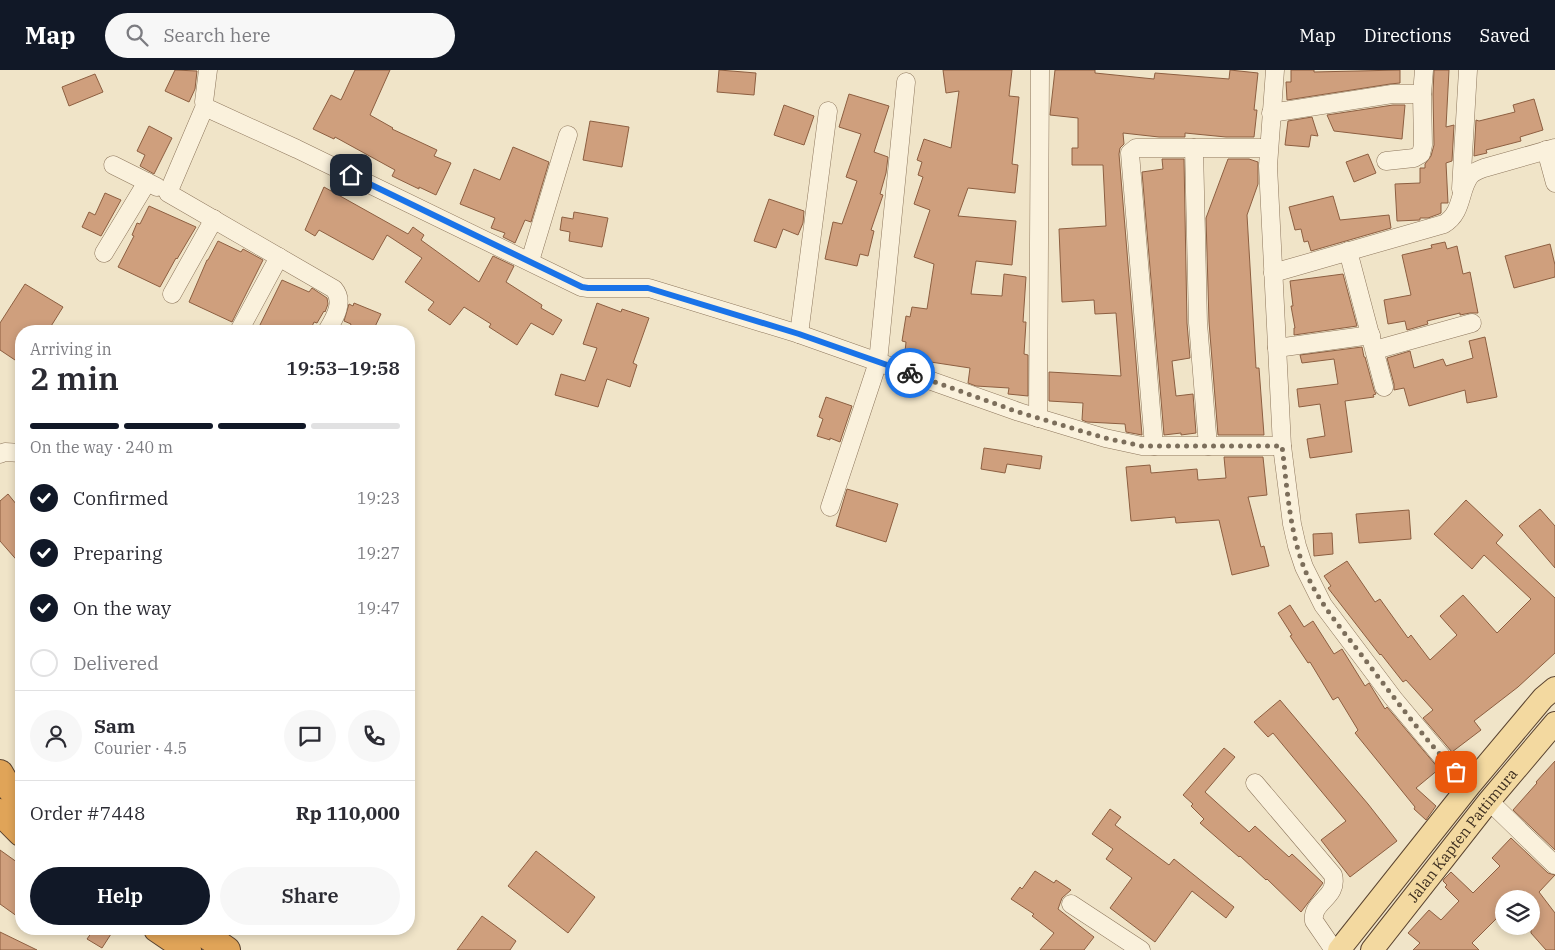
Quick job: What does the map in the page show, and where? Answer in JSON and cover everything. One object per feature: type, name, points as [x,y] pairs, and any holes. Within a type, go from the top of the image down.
[{"type":"highway","points":[[0,774],[15,795]]},
{"type":"highway","points":[[0,812],[15,827]]},
{"type":"highway","points":[[166,935],[188,950]]},
{"type":"highway","points":[[206,935],[227,950]]},
{"type":"main road","name":"Jalan Kapten Pattimura","points":[[1340,950],[1470,786],[1543,698],[1555,688]]},
{"type":"main road","name":"Jalan Kapten Pattimura","points":[[1375,946],[1489,801],[1555,723]]},
{"type":"main road","points":[[1362,921],[1375,946]]},
{"type":"street","points":[[168,193],[205,106],[208,70]]},
{"type":"street","points":[[1038,418],[1040,70]]},
{"type":"street","points":[[1275,70],[1268,166],[1282,446],[1295,539],[1304,567],[1323,605],[1394,698],[1443,758],[1470,786]]},
{"type":"street","points":[[1386,161],[1414,158],[1421,154],[1423,145],[1422,94],[1424,70]]},
{"type":"street","points":[[1460,200],[1468,70]]},
{"type":"street","points":[[830,507],[878,362],[906,82]]},
{"type":"street","points":[[1271,113],[1392,94],[1422,94]]},
{"type":"street","points":[[205,106],[582,287],[648,288],[799,334],[1038,418],[1105,438],[1142,446],[1282,446]]},
{"type":"street","points":[[799,334],[828,111]]},
{"type":"street","points":[[530,261],[568,135]]},
{"type":"street","points":[[1154,446],[1130,156],[1136,148],[1268,148]]},
{"type":"street","points":[[1194,148],[1198,323],[1208,446]]},
{"type":"street","points":[[1273,273],[1444,224],[1454,215],[1468,179],[1474,172],[1484,168],[1550,149],[1555,183]]},
{"type":"street","points":[[113,165],[168,193],[330,286],[336,292],[338,308],[330,325]]},
{"type":"street","points":[[104,253],[147,182]]},
{"type":"street","points":[[172,294],[214,219]]},
{"type":"street","points":[[1348,251],[1384,387]]},
{"type":"street","points":[[242,325],[279,257]]},
{"type":"street","points":[[1277,348],[1373,342],[1472,323]]},
{"type":"street","points":[[0,454],[5,452],[15,453]]},
{"type":"street","points":[[1255,783],[1333,875],[1334,885],[1332,890],[1317,908],[1313,918],[1334,950]]},
{"type":"street","points":[[1489,801],[1555,865]]},
{"type":"street","points":[[1071,904],[1141,950]]},
{"type":"building","points":[[175,70],[197,71],[195,89],[189,102],[165,91]]},
{"type":"building","points":[[355,70],[390,70],[370,115],[392,129],[437,150],[434,156],[451,163],[436,195],[392,176],[395,170],[335,137],[334,139],[313,129],[331,95],[341,100]]},
{"type":"building","points":[[719,70],[756,73],[754,95],[717,92]]},
{"type":"building","points":[[943,70],[1012,70],[1009,96],[1019,97],[1012,164],[1018,165],[1015,193],[968,188],[958,216],[1016,221],[1012,265],[976,261],[971,294],[1002,296],[1004,274],[1026,277],[1023,322],[1026,322],[1024,354],[1028,355],[1028,396],[1008,394],[1009,388],[976,386],[968,383],[970,368],[911,359],[912,354],[905,352],[906,342],[902,341],[906,316],[910,317],[912,307],[927,309],[934,264],[914,257],[930,210],[914,204],[923,177],[918,175],[922,162],[917,160],[924,139],[951,148],[959,91],[946,93]]},
{"type":"building","points":[[1055,70],[1095,70],[1095,73],[1154,79],[1155,73],[1229,79],[1230,70],[1258,73],[1254,110],[1257,110],[1254,137],[1226,137],[1185,133],[1185,137],[1159,137],[1123,133],[1124,144],[1120,148],[1119,154],[1142,435],[1126,432],[1125,424],[1087,422],[1082,420],[1083,403],[1049,401],[1049,372],[1121,376],[1116,313],[1095,314],[1094,300],[1062,302],[1059,229],[1106,226],[1103,165],[1072,165],[1072,148],[1078,148],[1078,118],[1050,115]]},
{"type":"building","points":[[1291,70],[1314,70],[1314,72],[1400,70],[1400,83],[1287,100],[1286,82],[1291,82]]},
{"type":"building","points":[[1434,70],[1449,70],[1446,127],[1454,125],[1452,161],[1446,163],[1448,203],[1441,203],[1441,213],[1428,218],[1397,221],[1395,184],[1420,183],[1420,168],[1425,168],[1434,145]]},
{"type":"building","points":[[95,74],[103,92],[69,106],[62,87]]},
{"type":"building","points":[[849,94],[889,106],[874,152],[888,157],[880,194],[883,195],[871,230],[874,231],[868,256],[860,254],[857,266],[825,259],[833,222],[842,224],[857,181],[846,177],[861,134],[839,127]]},
{"type":"building","points":[[1534,99],[1543,130],[1520,137],[1521,141],[1486,150],[1487,153],[1474,156],[1476,120],[1479,121],[1515,112],[1513,105]]},
{"type":"building","points":[[784,105],[814,116],[804,145],[774,135]]},
{"type":"building","points":[[1393,105],[1405,105],[1402,139],[1334,131],[1327,115]]},
{"type":"building","points":[[1312,117],[1318,136],[1311,135],[1309,147],[1285,145],[1288,121]]},
{"type":"building","points":[[590,121],[629,127],[622,167],[583,160]]},
{"type":"building","points":[[149,126],[172,138],[154,174],[140,166],[145,155],[137,151]]},
{"type":"building","points":[[513,147],[549,162],[531,222],[525,220],[515,243],[503,237],[505,233],[491,228],[495,218],[460,204],[474,169],[500,180]]},
{"type":"building","points":[[1368,154],[1376,173],[1354,182],[1346,162]]},
{"type":"building","points":[[1162,159],[1184,159],[1187,323],[1190,358],[1172,361],[1176,396],[1193,394],[1196,433],[1181,435],[1181,433],[1164,435],[1142,172],[1163,169]]},
{"type":"building","points":[[1228,159],[1249,159],[1258,162],[1258,184],[1247,215],[1256,368],[1259,368],[1264,435],[1218,435],[1209,322],[1206,218]]},
{"type":"building","points":[[324,187],[408,234],[413,227],[424,235],[421,240],[479,282],[493,256],[514,266],[506,282],[542,305],[541,308],[562,320],[553,335],[531,323],[517,345],[489,327],[491,324],[464,307],[450,325],[428,310],[434,302],[405,282],[422,258],[387,235],[373,260],[319,230],[315,236],[305,230]]},
{"type":"building","points":[[105,193],[121,200],[101,236],[82,227],[89,212],[95,215]]},
{"type":"building","points":[[1333,196],[1340,220],[1389,215],[1391,228],[1311,251],[1308,241],[1304,242],[1301,229],[1295,230],[1289,207]]},
{"type":"building","points":[[769,199],[804,211],[803,223],[798,235],[783,229],[776,248],[754,241]]},
{"type":"building","points":[[149,206],[196,227],[160,287],[118,267],[134,236],[132,235],[137,223],[140,224]]},
{"type":"building","points":[[574,212],[608,218],[602,247],[569,241],[570,232],[560,230],[562,217],[573,219]]},
{"type":"building","points":[[218,241],[241,252],[243,249],[263,260],[232,322],[189,302],[207,260]]},
{"type":"building","points":[[1445,242],[1447,249],[1457,246],[1463,274],[1470,272],[1478,313],[1460,315],[1460,313],[1427,321],[1428,324],[1407,330],[1405,321],[1388,324],[1384,300],[1411,295],[1402,255],[1432,248],[1431,245]]},
{"type":"building","points":[[1550,244],[1555,265],[1555,277],[1514,288],[1505,256]]},
{"type":"building","points":[[1343,274],[1357,326],[1294,335],[1295,328],[1291,306],[1293,306],[1290,281]]},
{"type":"building","points":[[282,280],[309,292],[312,288],[327,298],[328,304],[325,312],[317,323],[314,322],[313,325],[260,325]]},
{"type":"building","points":[[25,284],[63,307],[52,325],[15,325],[15,360],[0,350],[0,323]]},
{"type":"building","points":[[354,303],[381,314],[376,325],[351,325],[344,321],[349,304],[353,306]]},
{"type":"building","points":[[597,303],[621,312],[622,309],[649,318],[633,363],[637,365],[630,387],[607,379],[598,407],[555,395],[561,374],[585,381],[597,348],[583,344]]},
{"type":"building","points":[[1485,337],[1497,397],[1467,403],[1465,390],[1409,406],[1404,388],[1394,390],[1387,358],[1410,351],[1414,368],[1443,359],[1446,366],[1473,358],[1469,341]]},
{"type":"building","points":[[1362,347],[1376,394],[1373,395],[1374,397],[1345,401],[1352,452],[1310,458],[1307,439],[1325,436],[1320,404],[1299,407],[1297,389],[1338,384],[1334,359],[1302,363],[1300,355]]},
{"type":"building","points":[[826,397],[852,406],[840,442],[817,436],[823,419],[819,417]]},
{"type":"building","points":[[984,448],[1042,456],[1040,469],[1007,464],[1005,473],[981,469]]},
{"type":"building","points":[[1224,457],[1263,457],[1267,495],[1248,497],[1261,547],[1264,546],[1269,566],[1232,575],[1219,520],[1176,523],[1175,517],[1131,521],[1126,467],[1150,465],[1151,473],[1197,469],[1198,480],[1226,478]]},
{"type":"building","points":[[847,489],[898,504],[886,542],[836,526]]},
{"type":"building","points":[[8,494],[15,503],[15,558],[0,541],[0,501]]},
{"type":"building","points":[[1466,500],[1503,535],[1496,543],[1555,598],[1555,653],[1518,687],[1474,721],[1481,730],[1452,752],[1423,718],[1433,710],[1406,680],[1403,682],[1380,655],[1328,588],[1331,586],[1324,576],[1347,561],[1375,602],[1380,599],[1408,638],[1411,635],[1430,660],[1457,635],[1440,616],[1463,595],[1497,633],[1531,599],[1484,555],[1472,569],[1434,534]]},
{"type":"building","points":[[1540,509],[1555,526],[1555,568],[1519,526]]},
{"type":"building","points":[[1409,510],[1411,539],[1359,543],[1356,514]]},
{"type":"building","points":[[1332,533],[1333,554],[1314,556],[1313,534]]},
{"type":"building","points":[[1290,605],[1304,627],[1313,621],[1334,654],[1342,649],[1365,686],[1369,683],[1385,709],[1387,707],[1439,769],[1416,788],[1436,806],[1426,820],[1414,809],[1415,807],[1355,733],[1358,730],[1338,697],[1333,700],[1310,662],[1308,663],[1290,636],[1292,635],[1278,613]]},
{"type":"building","points":[[1280,700],[1397,841],[1350,877],[1321,840],[1346,821],[1273,733],[1268,737],[1254,722]]},
{"type":"building","points":[[1224,748],[1235,757],[1205,792],[1249,832],[1255,826],[1289,857],[1292,854],[1323,883],[1301,912],[1267,879],[1200,823],[1204,819],[1191,806],[1193,804],[1183,795]]},
{"type":"building","points":[[1555,761],[1555,850],[1513,810]]},
{"type":"building","points":[[1110,809],[1121,817],[1115,825],[1169,865],[1174,859],[1234,907],[1226,918],[1192,891],[1155,942],[1110,908],[1132,878],[1106,859],[1113,849],[1092,834]]},
{"type":"building","points":[[1511,838],[1548,873],[1555,875],[1540,891],[1495,890],[1495,920],[1472,943],[1479,950],[1413,950],[1420,943],[1408,933],[1429,910],[1441,920],[1459,901],[1445,887],[1447,885],[1443,881],[1444,879],[1451,872],[1473,893],[1500,866],[1492,858]]},
{"type":"building","points":[[0,850],[15,861],[15,915],[0,904]]},
{"type":"building","points":[[536,851],[595,897],[568,933],[508,886]]},
{"type":"building","points":[[1035,871],[1054,883],[1056,880],[1071,890],[1062,898],[1058,909],[1094,937],[1084,950],[1040,950],[1054,933],[1032,916],[1034,914],[1011,899],[1020,887],[1022,889]]},
{"type":"building","points":[[1540,893],[1555,913],[1555,950],[1546,950],[1533,935],[1540,935]]},
{"type":"building","points":[[482,916],[516,941],[510,950],[457,950]]},
{"type":"building","points":[[0,932],[37,950],[0,950]]},
{"type":"building","points":[[90,935],[110,935],[102,948],[87,939]]},
{"type":"way so far","points":[[910,373],[1018,412],[1105,438],[1142,446],[1282,446],[1292,524],[1304,567],[1313,587],[1323,605],[1394,698],[1456,772]]},
{"type":"route","points":[[351,175],[582,287],[648,288],[799,334],[910,373]]}]
